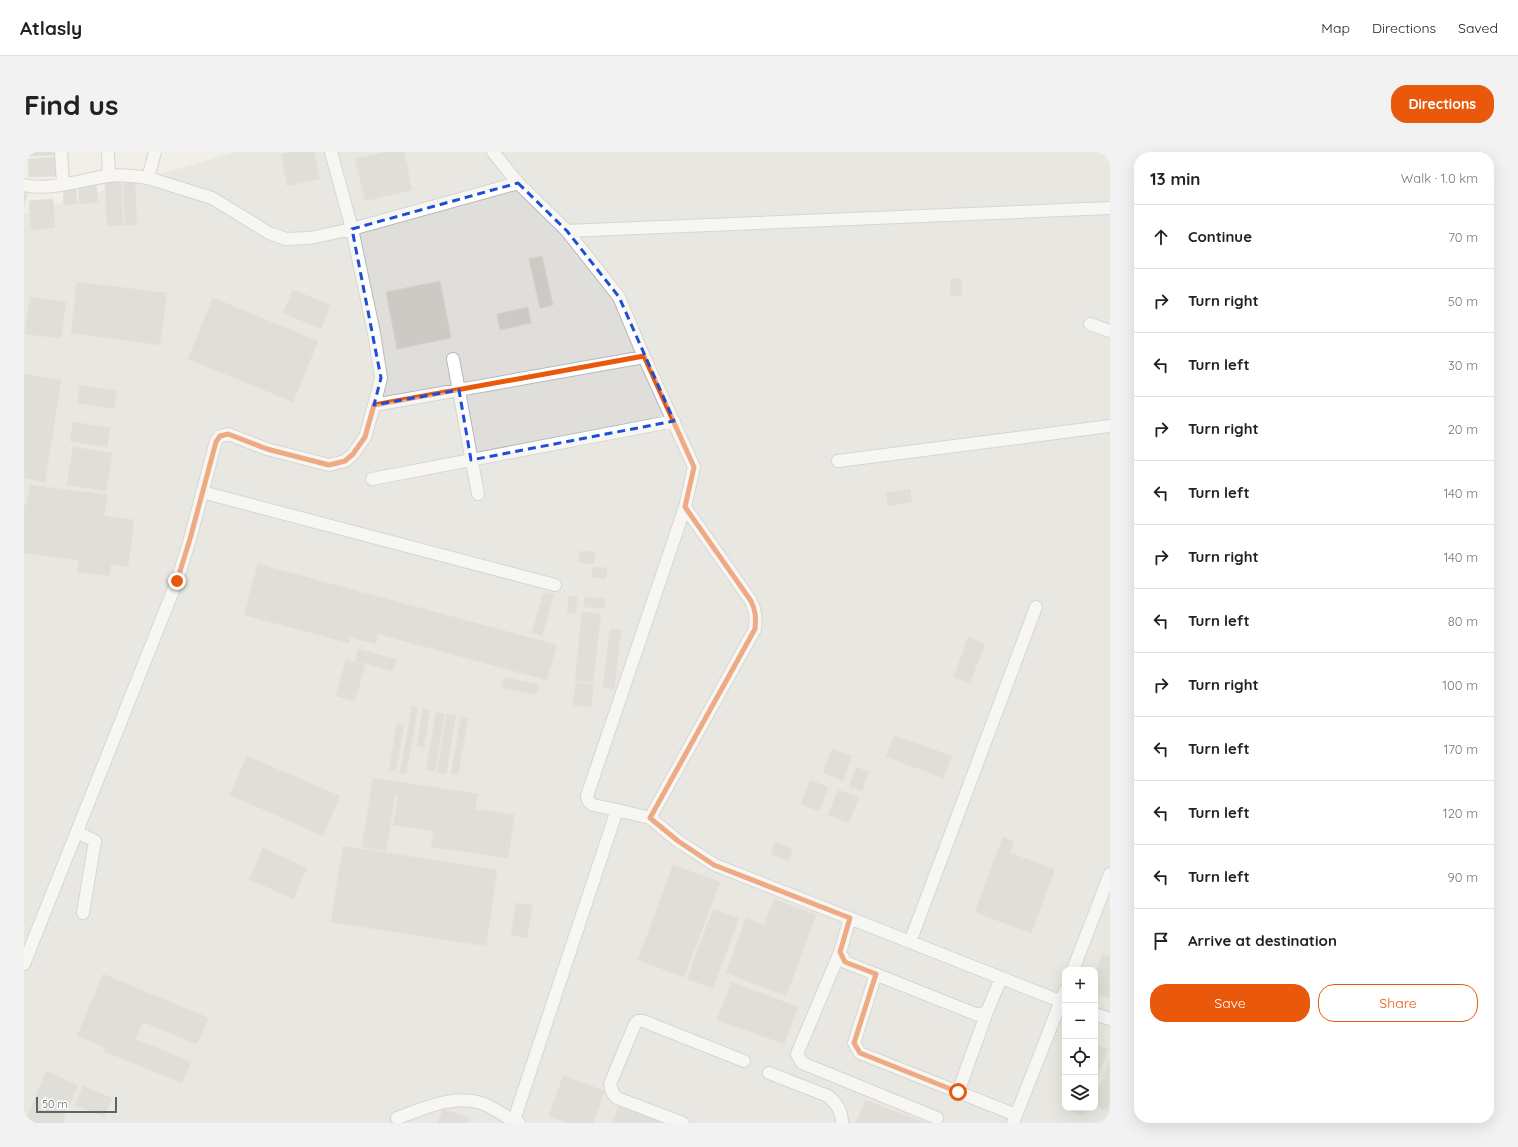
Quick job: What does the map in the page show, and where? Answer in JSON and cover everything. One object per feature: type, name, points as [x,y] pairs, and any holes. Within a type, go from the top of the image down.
[{"type":"street","points":[[61,152],[63,184]]},
{"type":"street","points":[[108,152],[110,176]]},
{"type":"street","points":[[148,178],[155,152]]},
{"type":"street","points":[[24,964],[177,581],[216,442],[220,436],[228,434],[267,449],[329,465],[345,461],[353,454],[365,437],[381,378],[374,333],[352,229],[331,152]]},
{"type":"street","points":[[493,152],[518,183],[567,231],[619,297],[694,467],[685,507],[587,796],[589,802],[650,818],[678,841],[714,865],[1001,978],[1062,997]]},
{"type":"street","points":[[24,185],[33,187],[63,184],[110,176],[148,178],[212,198],[269,233],[286,239],[310,238],[352,229],[518,183]]},
{"type":"street","points":[[567,231],[1110,208]]},
{"type":"street","points":[[1090,324],[1110,331]]},
{"type":"street","points":[[374,405],[644,356]]},
{"type":"street","points":[[453,359],[478,494]]},
{"type":"street","points":[[372,479],[674,421]]},
{"type":"street","points":[[838,461],[1110,426]]},
{"type":"street","points":[[202,492],[555,585]]},
{"type":"street","points":[[650,818],[755,629],[755,609],[751,601],[685,507]]},
{"type":"street","points":[[910,942],[1036,608]]},
{"type":"street","points":[[397,1118],[443,1102],[461,1099],[481,1103],[515,1122],[617,810]]},
{"type":"street","points":[[77,832],[95,841],[83,913]]},
{"type":"street","points":[[1074,967],[1110,874]]},
{"type":"street","points":[[850,918],[840,952],[797,1054],[802,1063],[937,1118]]},
{"type":"street","points":[[840,952],[845,962],[978,1015],[987,1012]]},
{"type":"street","points":[[876,974],[854,1043],[860,1053],[958,1092],[1014,1119],[1062,1003]]},
{"type":"street","points":[[958,1092],[1001,978]]},
{"type":"street","points":[[1098,1015],[1110,1020]]},
{"type":"street","points":[[683,1123],[617,1098],[613,1094],[610,1084],[635,1024],[638,1021],[643,1021],[744,1061]]},
{"type":"street","points":[[769,1073],[828,1096],[835,1102],[841,1112],[842,1123]]},
{"type":"highlighted area","points":[[518,183],[567,231],[619,297],[674,421],[471,460],[459,390],[374,405],[381,378],[352,229]]},
{"type":"shaded area","points":[[236,152],[1110,152],[1110,1123],[24,1123],[24,214]]},
{"type":"building","points":[[25,152],[55,152],[55,155],[25,156]]},
{"type":"building","points":[[292,152],[314,152],[320,179],[287,186],[281,154]]},
{"type":"building","points":[[385,152],[404,152],[412,190],[365,201],[355,159]]},
{"type":"building","points":[[57,157],[58,176],[29,177],[28,159]]},
{"type":"building","points":[[121,181],[123,225],[107,226],[105,182]]},
{"type":"building","points":[[135,182],[137,225],[125,225],[123,183]]},
{"type":"building","points":[[96,183],[98,202],[79,204],[78,185]]},
{"type":"building","points":[[76,187],[77,204],[64,205],[63,188]]},
{"type":"building","points":[[24,192],[27,193],[24,208]]},
{"type":"building","points":[[53,199],[55,228],[31,230],[29,201]]},
{"type":"building","points":[[542,256],[553,305],[540,308],[529,259]]},
{"type":"building","points":[[951,278],[962,279],[962,296],[950,296]]},
{"type":"building","points":[[440,281],[451,338],[397,349],[386,292]]},
{"type":"building","points":[[77,282],[167,293],[160,345],[71,333]]},
{"type":"building","points":[[293,290],[330,305],[321,329],[283,313]]},
{"type":"building","points":[[30,297],[66,302],[61,338],[25,334]]},
{"type":"building","points":[[213,298],[318,341],[293,402],[188,359]]},
{"type":"building","points":[[528,307],[531,323],[500,330],[497,314]]},
{"type":"building","points":[[24,374],[61,380],[45,482],[24,478]]},
{"type":"building","points":[[80,385],[117,391],[114,409],[77,403]]},
{"type":"building","points":[[73,422],[110,428],[107,447],[70,441]]},
{"type":"building","points":[[73,447],[112,453],[106,491],[67,485]]},
{"type":"building","points":[[30,485],[107,495],[104,516],[134,520],[128,567],[111,564],[109,576],[77,572],[79,560],[24,553],[24,505],[27,505]]},
{"type":"building","points":[[910,489],[912,502],[888,506],[886,493]]},
{"type":"building","points":[[580,551],[595,552],[593,564],[578,562]]},
{"type":"building","points":[[258,564],[557,645],[547,680],[378,634],[376,644],[350,637],[349,643],[244,615]]},
{"type":"building","points":[[593,567],[607,568],[606,579],[592,577]]},
{"type":"building","points":[[544,592],[554,594],[542,636],[532,633]]},
{"type":"building","points":[[569,596],[577,597],[576,614],[567,613]]},
{"type":"building","points":[[585,597],[605,599],[604,608],[584,607]]},
{"type":"building","points":[[582,612],[601,614],[593,682],[575,681]]},
{"type":"building","points":[[610,629],[621,630],[614,689],[603,687]]},
{"type":"building","points":[[968,637],[985,644],[970,683],[954,677]]},
{"type":"building","points":[[358,649],[396,659],[393,671],[355,661]]},
{"type":"building","points":[[346,660],[365,665],[355,701],[336,696]]},
{"type":"building","points":[[504,677],[539,685],[536,695],[501,687]]},
{"type":"building","points":[[576,683],[594,685],[591,707],[573,705]]},
{"type":"building","points":[[412,706],[418,708],[406,774],[400,773]]},
{"type":"building","points":[[423,709],[430,710],[424,747],[417,746]]},
{"type":"building","points":[[436,713],[445,714],[435,772],[426,770]]},
{"type":"building","points":[[447,714],[456,715],[446,774],[437,773]]},
{"type":"building","points":[[461,717],[468,718],[458,775],[451,774]]},
{"type":"building","points":[[397,724],[404,725],[396,771],[389,770]]},
{"type":"building","points":[[894,736],[952,756],[944,778],[886,757]]},
{"type":"building","points":[[832,749],[852,756],[843,781],[823,773]]},
{"type":"building","points":[[247,756],[340,796],[323,836],[230,795]]},
{"type":"building","points":[[856,767],[869,772],[862,791],[849,787]]},
{"type":"building","points":[[373,778],[478,794],[475,809],[515,815],[508,858],[431,847],[434,831],[393,825],[398,796],[395,795],[386,851],[362,847]]},
{"type":"building","points":[[810,780],[828,787],[819,811],[801,804]]},
{"type":"building","points":[[838,790],[859,797],[849,823],[828,815]]},
{"type":"building","points":[[1003,837],[1014,841],[1010,853],[1055,869],[1031,933],[975,912]]},
{"type":"building","points":[[775,842],[793,849],[788,861],[771,854]]},
{"type":"building","points":[[343,846],[497,870],[486,946],[331,922]]},
{"type":"building","points":[[263,848],[307,868],[293,899],[249,879]]},
{"type":"building","points":[[673,865],[720,882],[684,977],[638,960]]},
{"type":"building","points":[[774,899],[816,915],[786,996],[726,973],[746,918],[764,925]]},
{"type":"building","points":[[516,903],[532,905],[527,938],[511,935]]},
{"type":"building","points":[[713,909],[739,918],[713,988],[687,979]]},
{"type":"building","points":[[1102,954],[1110,957],[1110,998],[1098,994],[1097,967]]},
{"type":"building","points":[[103,974],[209,1018],[197,1044],[143,1022],[135,1039],[191,1062],[182,1083],[104,1051],[106,1048],[77,1036]]},
{"type":"building","points":[[731,982],[798,1007],[784,1044],[717,1020]]},
{"type":"building","points":[[1098,1045],[1108,1049],[1098,1075]]},
{"type":"building","points":[[1110,1060],[1110,1102],[1107,1111],[1098,1107],[1098,1092]]},
{"type":"building","points":[[46,1071],[78,1085],[62,1123],[25,1123]]},
{"type":"building","points":[[563,1076],[605,1091],[593,1123],[569,1123],[549,1116]]},
{"type":"building","points":[[83,1086],[112,1098],[104,1117],[75,1105]]},
{"type":"building","points":[[865,1100],[926,1123],[856,1123]]},
{"type":"building","points":[[620,1103],[673,1123],[613,1122]]},
{"type":"building","points":[[443,1109],[469,1118],[467,1123],[438,1123]]},
{"type":"building","points":[[1073,1111],[1085,1111],[1083,1115]]},
{"type":"building","points":[[1110,1113],[1110,1123],[1106,1123]]},
{"type":"route","points":[[177,581],[216,442],[220,436],[228,434],[267,449],[329,465],[345,461],[353,454],[365,437],[374,405],[644,356],[694,467],[685,507],[751,601],[755,609],[756,618],[755,629],[650,818],[678,841],[714,865],[850,918],[840,952],[845,962],[876,974],[854,1043],[860,1053],[958,1092]]}]
